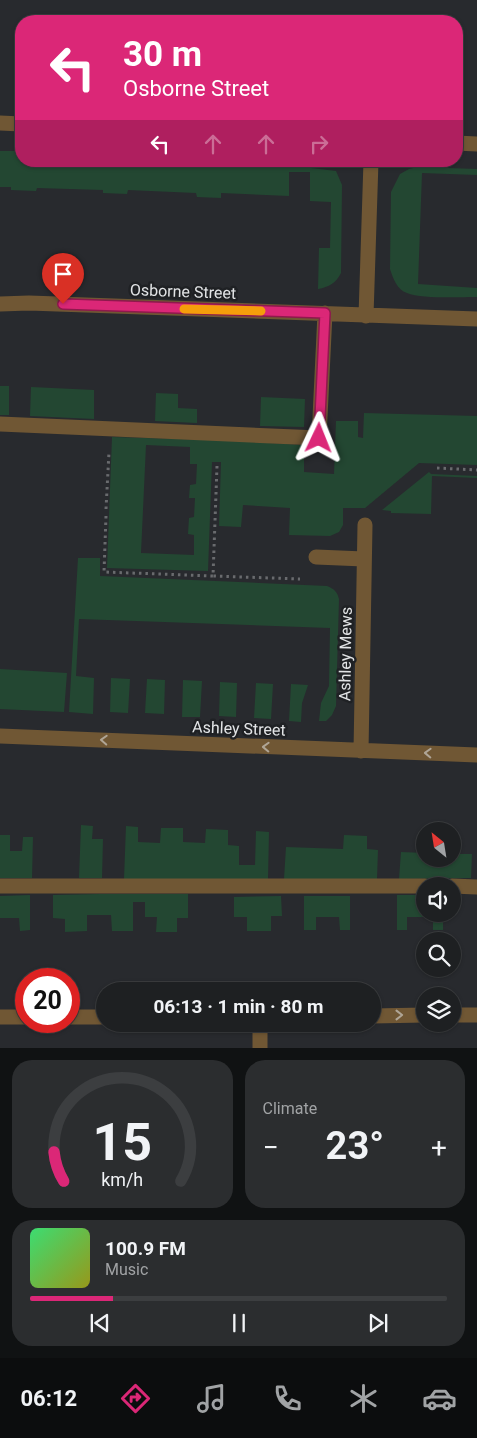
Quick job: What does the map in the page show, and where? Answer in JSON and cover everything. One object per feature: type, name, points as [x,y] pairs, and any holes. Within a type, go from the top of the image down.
[{"type":"street","points":[[0,123],[15,124]]},
{"type":"street","points":[[463,143],[477,144]]},
{"type":"street","points":[[366,316],[371,167]]},
{"type":"street","name":"Osborne Street","points":[[0,304],[28,303],[477,319]]},
{"type":"street","points":[[0,424],[319,438],[325,313]]},
{"type":"street","name":"Ashley Mews","points":[[361,751],[365,525]]},
{"type":"street","points":[[316,557],[364,559]]},
{"type":"street","name":"Ashley Street","points":[[0,736],[477,755]]},
{"type":"street","points":[[0,886],[416,886]]},
{"type":"street","points":[[461,886],[477,886]]},
{"type":"street","points":[[381,1016],[416,1015]]},
{"type":"street","points":[[461,1015],[477,1015]]},
{"type":"street","points":[[0,1017],[15,1017]]},
{"type":"street","points":[[80,1017],[96,1017]]},
{"type":"street","points":[[260,1032],[260,1048]]},
{"type":"path","points":[[106,508],[110,429]]},
{"type":"path","points":[[213,576],[216,466]]},
{"type":"path","points":[[437,468],[477,470]]},
{"type":"path","points":[[106,516],[104,572],[300,580]]},
{"type":"green space","points":[[0,151],[15,151],[15,167],[297,167],[336,171],[342,185],[341,273],[332,284],[318,289],[319,248],[330,248],[331,202],[310,201],[310,172],[289,172],[289,196],[221,193],[221,198],[197,197],[196,193],[128,190],[127,194],[103,193],[103,190],[37,188],[36,191],[11,190],[11,187],[0,187]]},
{"type":"green space","points":[[418,167],[477,169],[477,175],[422,173],[418,284],[477,288],[477,297],[413,295],[401,289],[394,280],[390,269],[391,192],[400,174]]},
{"type":"green space","points":[[0,386],[9,386],[9,415],[0,415]]},
{"type":"green space","points":[[31,387],[94,390],[94,419],[30,416]]},
{"type":"green space","points":[[156,393],[178,394],[178,408],[197,409],[197,423],[155,421]]},
{"type":"green space","points":[[261,397],[305,399],[304,427],[260,426]]},
{"type":"green space","points":[[364,413],[477,416],[477,465],[419,463],[365,508],[343,508],[343,525],[339,532],[330,536],[289,535],[290,508],[243,505],[241,527],[219,526],[221,462],[212,462],[208,571],[107,568],[112,437],[304,445],[304,472],[334,474],[336,421],[358,421],[358,437],[363,438]],"holes":[[[146,445],[190,447],[190,464],[197,464],[196,484],[190,485],[189,498],[195,498],[194,517],[189,518],[188,534],[194,535],[194,555],[141,553]]]},
{"type":"green space","points":[[429,472],[431,474],[477,476],[477,478],[432,476],[431,514],[391,513],[391,511],[382,510]]},
{"type":"green space","points":[[78,558],[100,558],[100,576],[327,586],[332,588],[339,599],[336,706],[332,715],[326,721],[319,721],[321,703],[329,686],[330,628],[79,619],[76,676],[94,678],[93,714],[69,712]]},
{"type":"green space","points":[[0,669],[67,673],[64,712],[0,709]]},
{"type":"green space","points":[[111,678],[130,679],[128,713],[110,712]]},
{"type":"green space","points":[[147,679],[165,680],[164,714],[145,713]]},
{"type":"green space","points":[[183,680],[202,681],[200,717],[182,717]]},
{"type":"green space","points":[[220,682],[237,683],[236,717],[219,716]]},
{"type":"green space","points":[[256,683],[273,684],[271,719],[254,718]]},
{"type":"green space","points":[[291,684],[308,685],[302,703],[301,722],[289,721]]},
{"type":"green space","points":[[81,825],[93,826],[92,839],[103,839],[102,878],[79,878]]},
{"type":"green space","points":[[126,826],[138,827],[138,842],[160,843],[161,828],[183,828],[183,842],[205,843],[206,829],[228,830],[228,845],[239,846],[239,865],[255,865],[256,831],[269,832],[268,879],[124,879]]},
{"type":"green space","points":[[0,835],[10,835],[10,851],[22,851],[23,837],[33,837],[32,878],[0,878]]},
{"type":"green space","points":[[344,835],[367,836],[367,849],[378,850],[377,879],[284,879],[286,847],[343,849]]},
{"type":"green space","points":[[401,852],[416,853],[416,868],[461,868],[461,854],[472,854],[471,878],[416,877],[416,879],[399,879]]},
{"type":"green space","points":[[188,894],[188,918],[177,918],[177,932],[156,932],[157,917],[145,917],[145,902],[133,902],[133,931],[112,931],[111,915],[87,915],[87,931],[65,932],[65,919],[53,918],[53,895]]},
{"type":"green space","points":[[30,895],[30,930],[20,931],[19,918],[0,918],[0,896]]},
{"type":"green space","points":[[397,895],[416,895],[416,917],[407,917],[407,930],[397,930]]},
{"type":"green space","points":[[281,896],[282,916],[271,916],[271,931],[247,931],[247,917],[234,917],[234,897]]},
{"type":"green space","points":[[304,896],[350,896],[350,930],[340,930],[339,917],[316,917],[316,930],[304,930]]},
{"type":"green space","points":[[433,922],[443,922],[443,930],[433,930]]},
{"type":"slow traffic","points":[[184,309],[261,311]]},
{"type":"route","points":[[63,304],[325,313],[319,438]]}]
